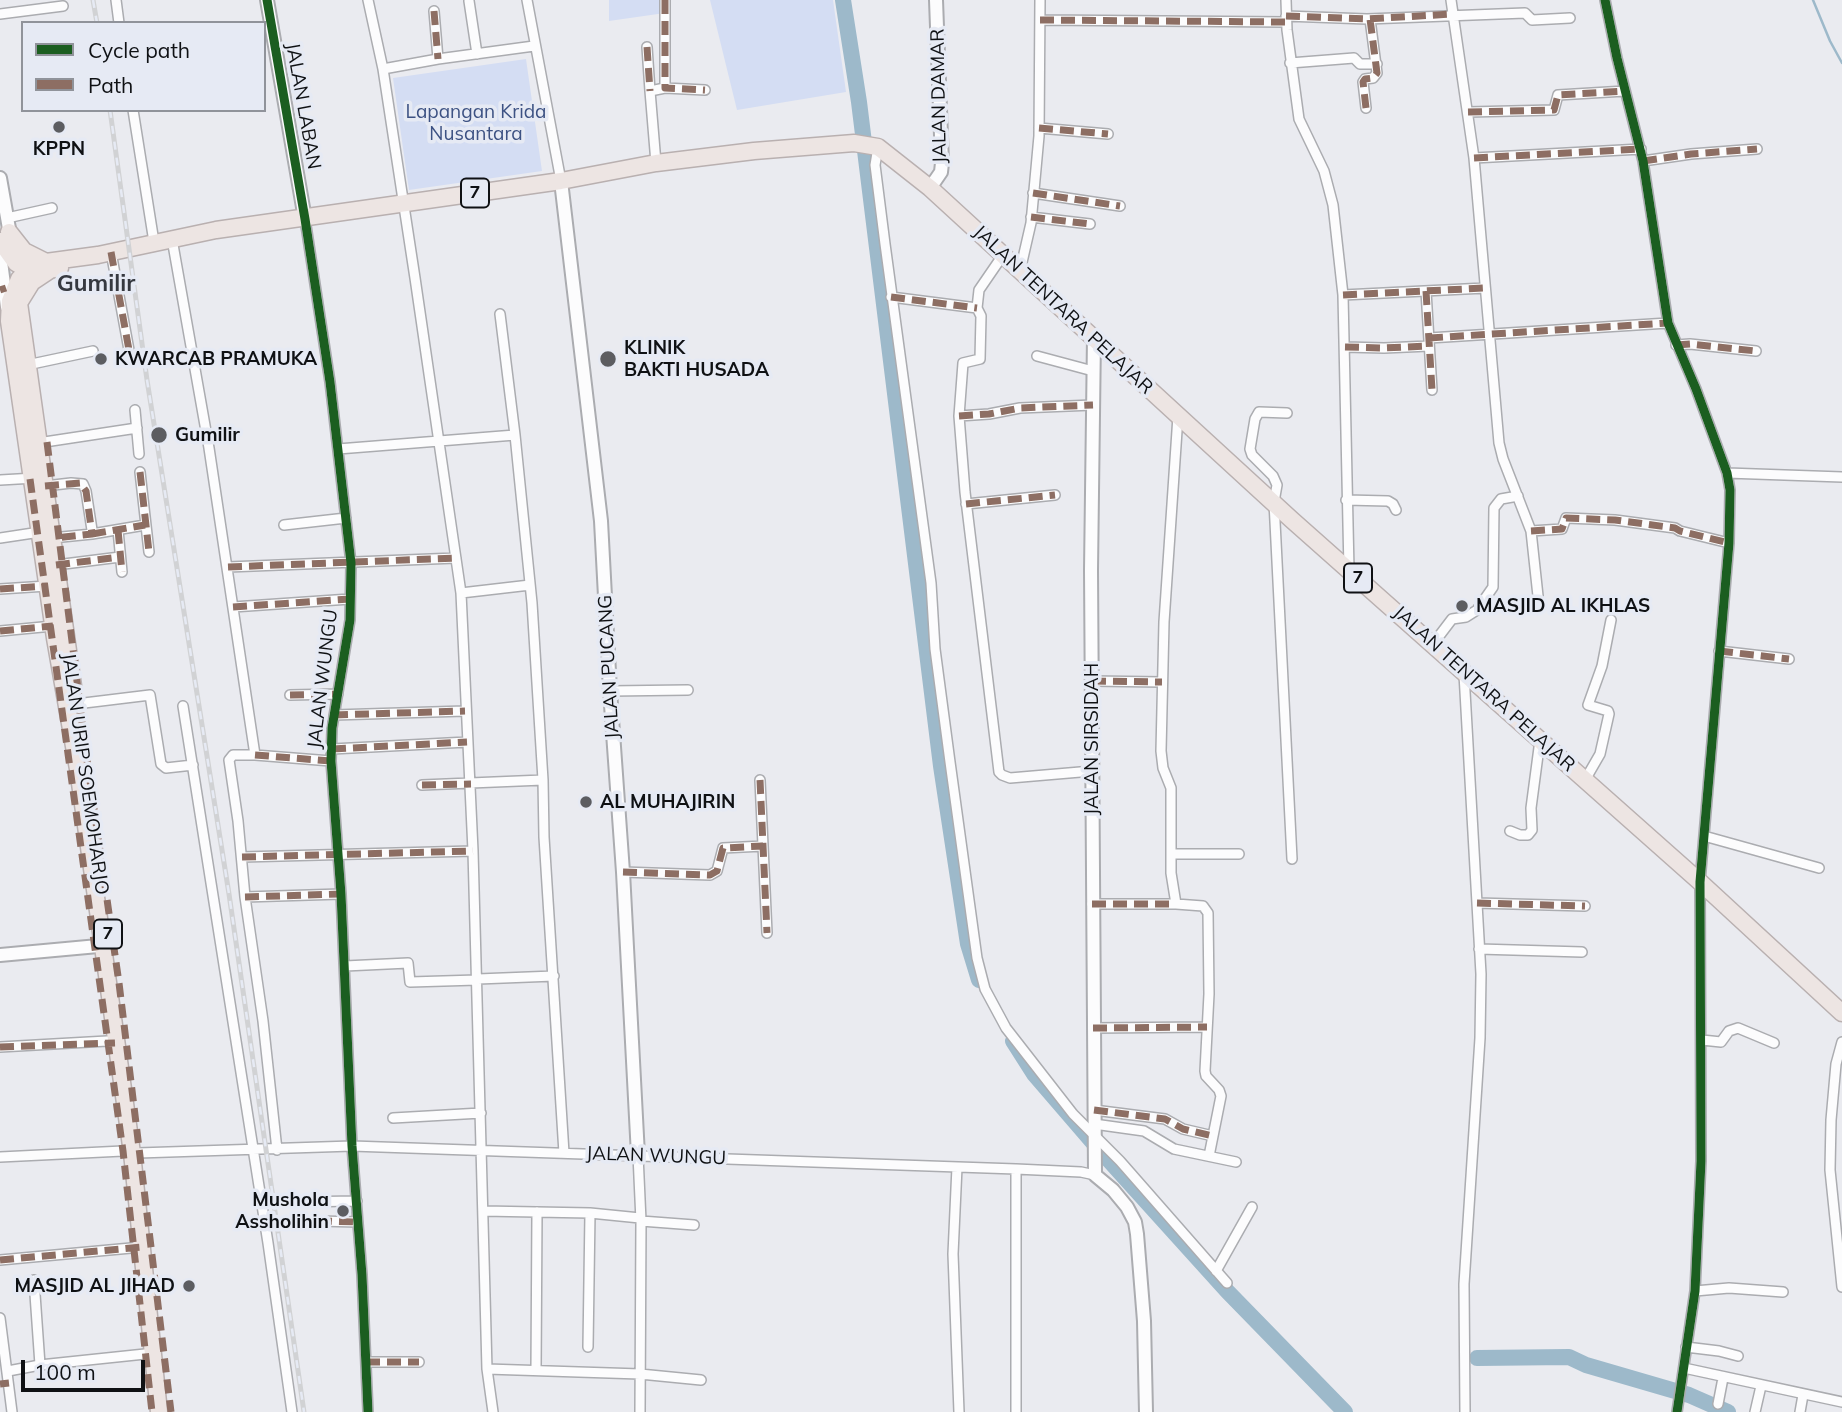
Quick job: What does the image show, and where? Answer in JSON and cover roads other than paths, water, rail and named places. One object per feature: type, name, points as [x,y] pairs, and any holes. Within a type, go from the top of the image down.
[{"type":"highway","name":"7","points":[[12,287],[48,266],[87,255],[104,254],[216,230],[561,181],[656,163],[854,143],[875,146]]},
{"type":"highway","name":"JALAN TENTARA PELAJAR","points":[[875,146],[930,188],[1178,416],[1700,882],[1842,1013]]},
{"type":"highway","points":[[5,230],[23,251],[48,266]]},
{"type":"highway","points":[[5,230],[12,287]]},
{"type":"highway","name":"7","points":[[12,287],[32,282],[48,266]]},
{"type":"highway","name":"7","points":[[9,321],[12,287]]},
{"type":"highway","name":"JALAN URIP SOEMOHARJO","points":[[12,287],[38,443],[46,535],[47,586],[106,946],[116,1043],[135,1153],[159,1412]]},
{"type":"highway","name":"JALAN URIP SOEMOHARJO","points":[[9,321],[41,481]]},
{"type":"highway","name":"JALAN URIP SOEMOHARJO","points":[[46,535],[56,565],[76,704],[166,1412]]},
{"type":"street","points":[[116,0],[119,21]]},
{"type":"street","name":"JALAN LABAN","points":[[267,0],[305,219]]},
{"type":"street","points":[[368,0],[383,69],[461,593],[471,784],[487,1369],[493,1412]]},
{"type":"street","points":[[527,0],[561,181]]},
{"type":"street","points":[[665,0],[665,88]]},
{"type":"street","name":"JALAN DAMAR","points":[[930,188],[941,172],[942,163],[936,0]]},
{"type":"street","points":[[1020,271],[1031,218],[1039,128],[1040,0]]},
{"type":"street","points":[[1286,0],[1290,63],[1298,119],[1324,171],[1333,205],[1343,295],[1349,570]]},
{"type":"street","points":[[1451,0],[1474,158],[1499,443],[1531,531],[1538,596]]},
{"type":"street","points":[[1605,0],[1641,149],[1668,323],[1696,389],[1727,473],[1730,490],[1729,543],[1700,882],[1701,1161],[1695,1291],[1678,1412]]},
{"type":"street","points":[[469,1],[477,54]]},
{"type":"street","points":[[0,14],[63,5]]},
{"type":"street","points":[[434,12],[438,59]]},
{"type":"street","points":[[1040,20],[1093,22],[1370,19],[1525,13],[1532,20],[1570,18]]},
{"type":"street","points":[[1366,108],[1363,82],[1375,76],[1377,64],[1370,19]]},
{"type":"street","points":[[383,69],[534,46]]},
{"type":"street","points":[[647,47],[656,163]]},
{"type":"street","points":[[1290,63],[1354,58],[1360,64],[1377,64]]},
{"type":"street","points":[[650,91],[665,88],[705,90]]},
{"type":"street","points":[[1468,112],[1554,110],[1558,95],[1625,91]]},
{"type":"street","points":[[133,112],[154,242]]},
{"type":"street","points":[[1039,128],[1108,134]]},
{"type":"street","points":[[875,146],[891,297],[929,571],[958,825],[981,974],[988,996],[1006,1028],[1073,1114],[1119,1161],[1227,1283]]},
{"type":"street","points":[[1474,158],[1641,149]]},
{"type":"street","points":[[1643,161],[1756,149]]},
{"type":"street","points":[[0,178],[5,230],[52,208]]},
{"type":"street","name":"JALAN PUCANG","points":[[561,181],[601,521],[610,691],[624,872],[638,1155]]},
{"type":"street","points":[[1033,193],[1120,206]]},
{"type":"street","points":[[1031,218],[1090,224]]},
{"type":"street","name":"JALAN WUNGU","points":[[305,219],[338,449],[351,563],[350,620],[334,715],[331,761],[345,966],[352,1146],[1016,1169],[1095,1175]]},
{"type":"street","points":[[172,239],[209,448],[255,755]]},
{"type":"street","points":[[0,254],[12,287],[9,321]]},
{"type":"street","points":[[104,254],[130,350]]},
{"type":"street","points":[[1003,255],[979,290],[977,308],[981,316],[980,359],[963,363],[959,415],[966,504],[1000,774],[1010,778],[1092,771]]},
{"type":"street","points":[[1343,295],[1485,288]]},
{"type":"street","points":[[1426,291],[1432,390]]},
{"type":"street","points":[[891,297],[977,308]]},
{"type":"street","points":[[500,314],[530,584],[564,1153]]},
{"type":"street","points":[[1345,347],[1384,348],[1488,333],[1668,323]]},
{"type":"street","name":"JALAN SIRSIDAH","points":[[1094,337],[1092,904],[1095,1175]]},
{"type":"street","points":[[1676,345],[1756,351]]},
{"type":"street","points":[[27,365],[93,351]]},
{"type":"street","points":[[1037,356],[1093,370]]},
{"type":"street","points":[[959,415],[989,414],[1031,407],[1093,405]]},
{"type":"street","points":[[135,410],[139,454]]},
{"type":"street","points":[[1287,413],[1259,412],[1255,419],[1250,449],[1252,456],[1276,480],[1277,485],[1274,502],[1292,859]]},
{"type":"street","points":[[1176,904],[1171,873],[1171,788],[1163,768],[1161,751],[1169,534],[1178,416]]},
{"type":"street","points":[[38,443],[137,428]]},
{"type":"street","points":[[338,449],[515,435]]},
{"type":"street","points":[[140,472],[149,552]]},
{"type":"street","points":[[1727,473],[1842,477]]},
{"type":"street","points":[[0,480],[83,484],[92,534]]},
{"type":"street","points":[[966,504],[1055,495]]},
{"type":"street","points":[[1433,644],[1452,619],[1466,617],[1477,611],[1493,587],[1494,508],[1501,499],[1518,496]]},
{"type":"street","points":[[1346,500],[1388,502],[1393,504],[1395,510]]},
{"type":"street","points":[[285,525],[346,518]]},
{"type":"street","points":[[1531,531],[1563,528],[1566,518],[1615,520],[1675,528],[1729,543]]},
{"type":"street","points":[[0,538],[92,534],[145,525]]},
{"type":"street","points":[[118,530],[122,572]]},
{"type":"street","points":[[56,565],[120,556]]},
{"type":"street","points":[[228,567],[456,558]]},
{"type":"street","points":[[461,593],[530,584]]},
{"type":"street","points":[[0,589],[47,586]]},
{"type":"street","points":[[233,607],[350,599]]},
{"type":"street","points":[[1585,780],[1600,754],[1609,714],[1608,711],[1588,705],[1602,666],[1611,620]]},
{"type":"street","points":[[0,631],[53,626]]},
{"type":"street","points":[[1719,651],[1789,659]]},
{"type":"street","points":[[1464,673],[1477,903],[1480,1038],[1464,1284],[1465,1412]]},
{"type":"street","points":[[1092,681],[1162,682]]},
{"type":"street","points":[[610,691],[688,690]]},
{"type":"street","points":[[290,695],[338,694]]},
{"type":"street","points":[[76,704],[150,695],[161,764],[166,768],[193,765]]},
{"type":"street","points":[[183,706],[292,1412]]},
{"type":"street","points":[[334,715],[466,711]]},
{"type":"street","points":[[1510,831],[1528,835],[1532,830],[1531,808],[1540,740]]},
{"type":"street","points":[[332,749],[467,743]]},
{"type":"street","points":[[277,1150],[229,760],[233,755],[255,755],[331,761]]},
{"type":"street","points":[[422,785],[543,780]]},
{"type":"street","points":[[760,780],[767,933]]},
{"type":"street","points":[[1704,836],[1819,868]]},
{"type":"street","points":[[624,872],[710,875],[716,871],[723,848],[763,846]]},
{"type":"street","points":[[242,857],[473,851]]},
{"type":"street","points":[[1171,854],[1238,854]]},
{"type":"street","points":[[245,897],[341,894]]},
{"type":"street","points":[[1477,903],[1585,906]]},
{"type":"street","points":[[1092,904],[1203,906],[1208,913],[1205,1073],[1222,1096],[1209,1156]]},
{"type":"street","points":[[0,955],[106,946]]},
{"type":"street","points":[[1479,949],[1582,952]]},
{"type":"street","points":[[345,966],[406,963],[410,982],[554,976]]},
{"type":"street","points":[[1093,1028],[1207,1027]]},
{"type":"street","points":[[1702,1040],[1720,1042],[1729,1031],[1738,1028],[1774,1043]]},
{"type":"street","points":[[0,1047],[107,1041],[116,1043]]},
{"type":"street","points":[[1842,1042],[1836,1064],[1830,1170],[1842,1287]]},
{"type":"street","points":[[1094,1110],[1168,1119],[1181,1128],[1213,1136]]},
{"type":"street","points":[[393,1118],[481,1113]]},
{"type":"street","points":[[1094,1134],[1149,1133],[1170,1147],[1236,1162]]},
{"type":"street","points":[[0,1157],[123,1151],[277,1150],[352,1146],[368,1412]]},
{"type":"street","points":[[638,1155],[640,1412]]},
{"type":"street","points":[[957,1167],[953,1254],[959,1412]]},
{"type":"street","points":[[1016,1169],[1016,1412]]},
{"type":"street","points":[[1095,1175],[1114,1190],[1127,1207],[1137,1234],[1143,1298],[1146,1412]]},
{"type":"street","points":[[295,1202],[357,1201]]},
{"type":"street","points":[[1216,1271],[1252,1207]]},
{"type":"street","points":[[484,1211],[590,1213],[694,1225]]},
{"type":"street","points":[[536,1370],[537,1212]]},
{"type":"street","points":[[588,1347],[590,1213]]},
{"type":"street","points":[[318,1222],[358,1222]]},
{"type":"street","points":[[0,1260],[142,1247]]},
{"type":"street","points":[[34,1280],[40,1365]]},
{"type":"street","points":[[1695,1291],[1729,1288],[1783,1293]]},
{"type":"street","points":[[0,1318],[8,1371],[5,1383],[12,1412]]},
{"type":"street","points":[[1686,1347],[1738,1356]]},
{"type":"street","points":[[8,1371],[145,1354],[153,1356]]},
{"type":"street","points":[[366,1362],[419,1362]]},
{"type":"street","points":[[1684,1368],[1842,1402]]},
{"type":"street","points":[[487,1369],[640,1374],[701,1380]]},
{"type":"street","points":[[1718,1404],[1723,1378]]},
{"type":"street","points":[[1755,1412],[1761,1386]]},
{"type":"street","points":[[1800,1412],[1803,1395]]},
{"type":"waterway","points":[[843,0],[859,102],[941,766],[968,944],[979,980]]},
{"type":"waterway","points":[[1813,0],[1842,63]]},
{"type":"waterway","points":[[1013,1041],[1034,1074],[1096,1146],[1227,1291],[1345,1412]]},
{"type":"waterway","points":[[1477,1358],[1569,1357],[1586,1365],[1689,1395],[1728,1412]]},
{"type":"railway","points":[[93,0],[97,21]]},
{"type":"railway","points":[[110,112],[147,380],[229,894],[304,1412]]},
{"type":"place","name":"KPPN","points":[[59,127]]},
{"type":"place","name":"KWARCAB PRAMUKA","points":[[101,359]]},
{"type":"place","name":"KLINIK BAKTI HUSADA","points":[[608,359]]},
{"type":"place","name":"Gumilir","points":[[159,435]]},
{"type":"place","name":"MASJID AL IKHLAS","points":[[1462,606]]},
{"type":"place","name":"AL MUHAJIRIN","points":[[586,802]]},
{"type":"place","name":"Mushola Assholihin","points":[[343,1211]]},
{"type":"place","name":"MASJID AL JIHAD","points":[[189,1286]]},
{"type":"district","name":"Gumilir","points":[[96,284]]},
{"type":"park label","name":"Lapangan Krida Nusantara","points":[[476,123]]}]
